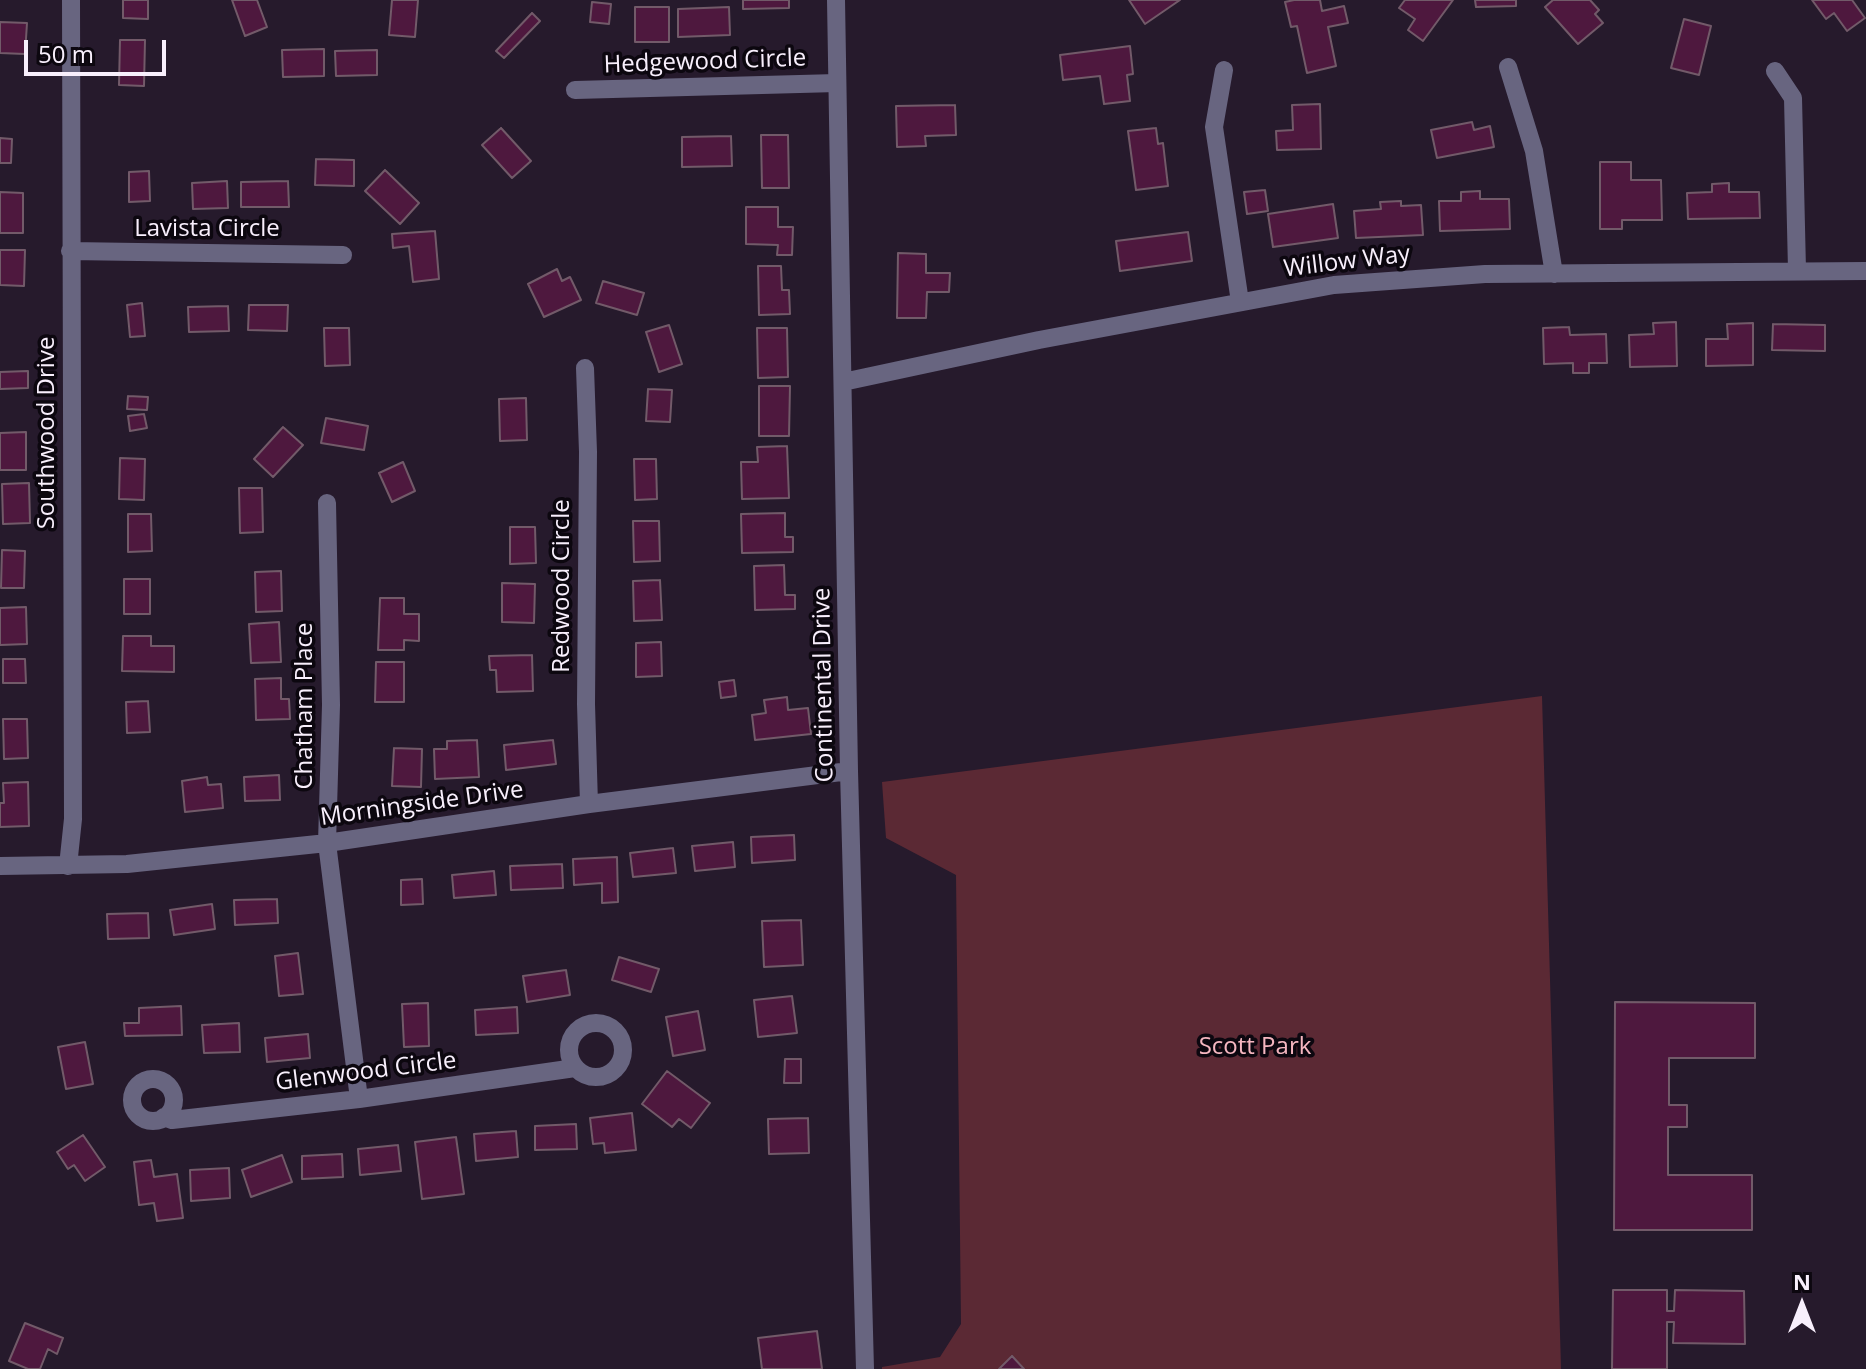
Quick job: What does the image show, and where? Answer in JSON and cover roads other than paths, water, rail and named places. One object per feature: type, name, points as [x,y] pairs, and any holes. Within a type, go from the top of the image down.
[{"type":"street","name":"Southwood Drive","points":[[68,866],[73,819],[71,0]]},
{"type":"street","name":"Continental Drive","points":[[836,0],[849,771],[865,1369]]},
{"type":"street","points":[[1508,67],[1534,151],[1554,274]]},
{"type":"street","points":[[1224,70],[1214,127],[1240,302]]},
{"type":"street","points":[[1775,71],[1793,98],[1797,270]]},
{"type":"street","name":"Hedgewood Circle","points":[[575,90],[837,83]]},
{"type":"street","name":"Lavista Circle","points":[[70,251],[343,255]]},
{"type":"street","name":"Willow Way","points":[[843,382],[1039,340],[1334,285],[1417,278],[1554,274],[1866,271]]},
{"type":"street","name":"Redwood Circle","points":[[585,368],[589,804]]},
{"type":"street","name":"Chatham Place","points":[[327,503],[331,705],[327,843],[359,1099]]},
{"type":"street","name":"Morningside Drive","points":[[0,866],[127,864],[327,843],[589,804],[849,771]]},
{"type":"street","name":"Glenwood Circle","points":[[164,1117],[172,1120],[359,1099],[575,1068]]},
{"type":"park label","name":"Scott Park","points":[[1255,1047]]}]
